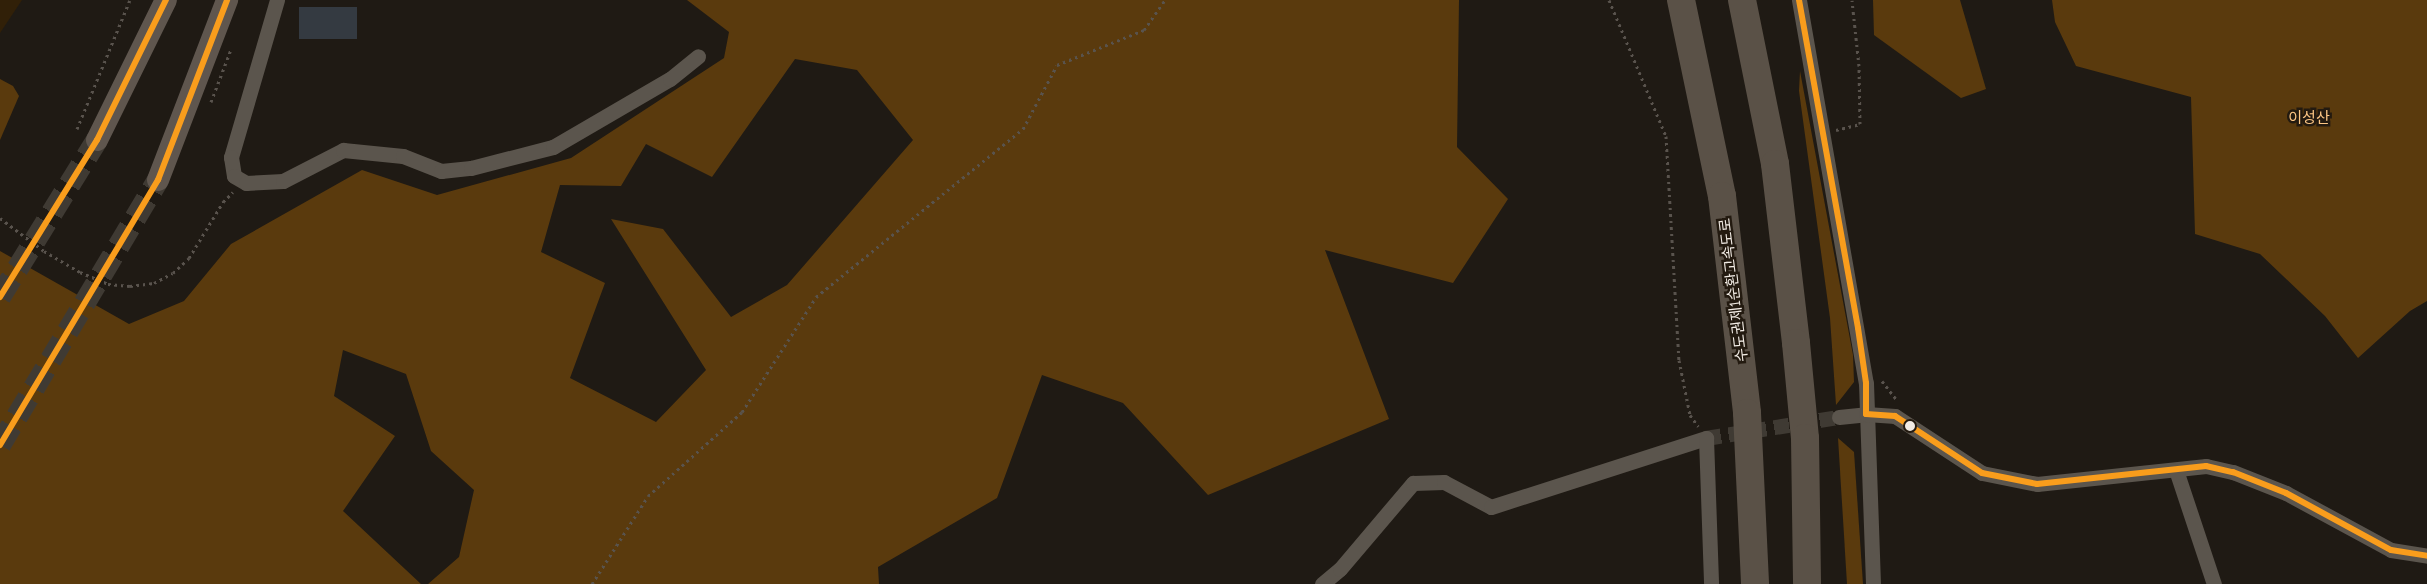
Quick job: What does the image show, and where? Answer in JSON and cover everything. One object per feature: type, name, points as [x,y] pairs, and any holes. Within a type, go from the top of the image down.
[{"type":"highway","name":"수도권제1순환고속도로","points":[[1680,0],[1722,196],[1747,413],[1756,584]]},
{"type":"highway","points":[[1742,0],[1775,164],[1796,343],[1805,438],[1807,584]]},
{"type":"main road","points":[[97,140],[166,0]]},
{"type":"main road","points":[[158,180],[227,0]]},
{"type":"street","points":[[277,0],[231,157],[234,176],[246,183],[283,181],[343,150],[403,156],[440,171],[470,168],[553,147],[670,79],[698,56]]},
{"type":"street","points":[[1799,0],[1858,328],[1866,383],[1873,584]]},
{"type":"street","points":[[1839,417],[1866,414],[1895,416],[1982,473],[2037,484],[2206,466],[2248,477],[2286,493],[2391,550],[2427,556]]},
{"type":"street","points":[[1322,584],[1340,569],[1413,483],[1444,482],[1491,507],[1706,438],[1711,584]]},
{"type":"street","points":[[2176,470],[2214,584]]},
{"type":"path","points":[[77,128],[130,0]]},
{"type":"path","points":[[592,584],[648,496],[742,412],[816,297],[1023,129],[1057,65],[1144,30],[1165,0]]},
{"type":"path","points":[[1609,0],[1666,136],[1679,360],[1690,415],[1706,438]]},
{"type":"path","points":[[1834,130],[1860,124],[1852,0]]},
{"type":"path","points":[[0,218],[44,252],[80,272],[108,284],[130,286],[154,283],[174,273],[203,238],[223,202],[246,183]]},
{"type":"shaded area","points":[[0,0],[22,0],[0,33]]},
{"type":"green space","points":[[687,0],[1459,0],[1457,147],[1508,199],[1453,283],[1325,250],[1389,419],[1208,495],[1123,403],[1042,375],[997,498],[878,567],[879,584],[428,584],[459,557],[474,490],[431,451],[406,374],[343,350],[334,396],[395,436],[343,511],[421,584],[0,584],[0,251],[129,324],[184,301],[231,244],[362,170],[437,195],[571,158],[724,58],[729,32]],"holes":[[[795,59],[857,70],[913,140],[787,285],[731,317],[663,229],[611,219],[706,370],[656,422],[570,378],[605,283],[541,252],[560,185],[621,186],[646,144],[712,177]]]},
{"type":"green space","points":[[1873,0],[1960,0],[1986,89],[1961,98],[1874,35]]},
{"type":"green space","name":"이성산","points":[[2052,0],[2427,0],[2427,301],[2410,311],[2358,358],[2325,316],[2260,254],[2195,234],[2191,97],[2076,66],[2055,22]]},
{"type":"green space","points":[[1800,71],[1853,355],[1854,382],[1836,405],[1830,318],[1799,91]]},
{"type":"green space","points":[[0,79],[13,86],[19,96],[0,140]]},
{"type":"green space","points":[[1838,438],[1854,452],[1863,584],[1847,584]]},
{"type":"building","points":[[299,7],[357,7],[357,39],[299,39]]},
{"type":"tunnel","points":[[0,297],[97,140]]},
{"type":"tunnel","points":[[0,445],[158,180]]},
{"type":"tunnel","points":[[1706,438],[1839,417]]},
{"type":"transit line","points":[[0,297],[97,140],[166,0]]},
{"type":"transit line","points":[[0,445],[158,180],[227,0]]},
{"type":"transit line","points":[[1799,0],[1858,328],[1866,383],[1866,414]]},
{"type":"transit line","points":[[1866,414],[1895,416],[1982,473],[2037,484],[2206,466],[2233,472],[2286,493],[2391,550],[2427,556]]}]
